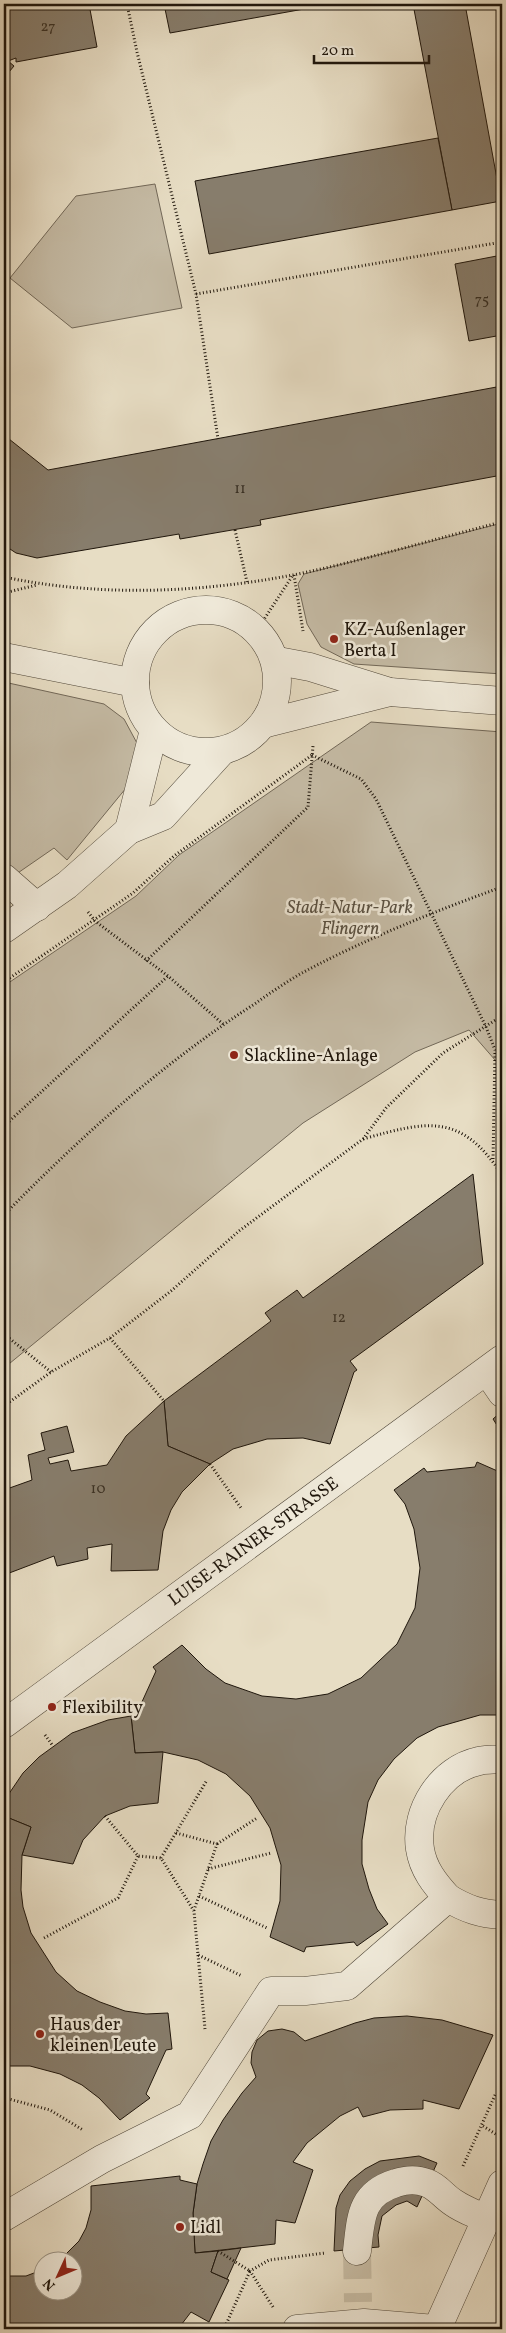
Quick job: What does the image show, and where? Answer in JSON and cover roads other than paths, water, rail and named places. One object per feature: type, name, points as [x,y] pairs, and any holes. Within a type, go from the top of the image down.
[{"type":"street","points":[[209,609],[226,612],[257,630],[278,661],[277,694],[272,710],[252,736],[238,746],[222,751],[204,753],[168,742],[154,730],[138,705],[135,683],[139,656],[147,640],[159,626],[174,617],[191,611],[209,609]]},
{"type":"street","points":[[4,657],[135,683]]},
{"type":"street","points":[[278,661],[310,667],[390,692],[502,701]]},
{"type":"street","points":[[263,724],[390,692]]},
{"type":"street","points":[[130,830],[154,730]]},
{"type":"street","points":[[4,929],[68,885],[130,830],[163,816],[222,751]]},
{"type":"street","points":[[4,878],[37,907]]},
{"type":"street","name":"LUISE-RAINER-STRASSE","points":[[4,1724],[260,1535],[497,1375]]},
{"type":"street","points":[[502,1759],[478,1761],[456,1770],[440,1784],[427,1801],[420,1824],[420,1848],[425,1867],[435,1884],[448,1898],[464,1908],[482,1914],[502,1915]]},
{"type":"street","points":[[4,2218],[102,2159],[190,2115],[271,1991],[304,1991],[347,1986],[448,1898]]},
{"type":"street","points":[[357,2251],[361,2217],[369,2197],[388,2186],[405,2180],[425,2182],[440,2190],[453,2203],[486,2219]]},
{"type":"street","points":[[287,2321],[364,2323],[436,2329],[502,2184]]},
{"type":"tunnel","points":[[357,2251],[358,2302]]},
{"type":"place","name":"KZ-Außenlager Berta I","points":[[334,639]]},
{"type":"place","name":"Slackline-Anlage","points":[[234,1055]]},
{"type":"place","name":"Flexibility","points":[[52,1707]]},
{"type":"place","name":"Haus der kleinen Leute","points":[[40,2034]]},
{"type":"place","name":"Lidl","points":[[180,2227]]},
{"type":"park label","name":"Stadt-Natur-Park Flingern","points":[[350,918]]}]
